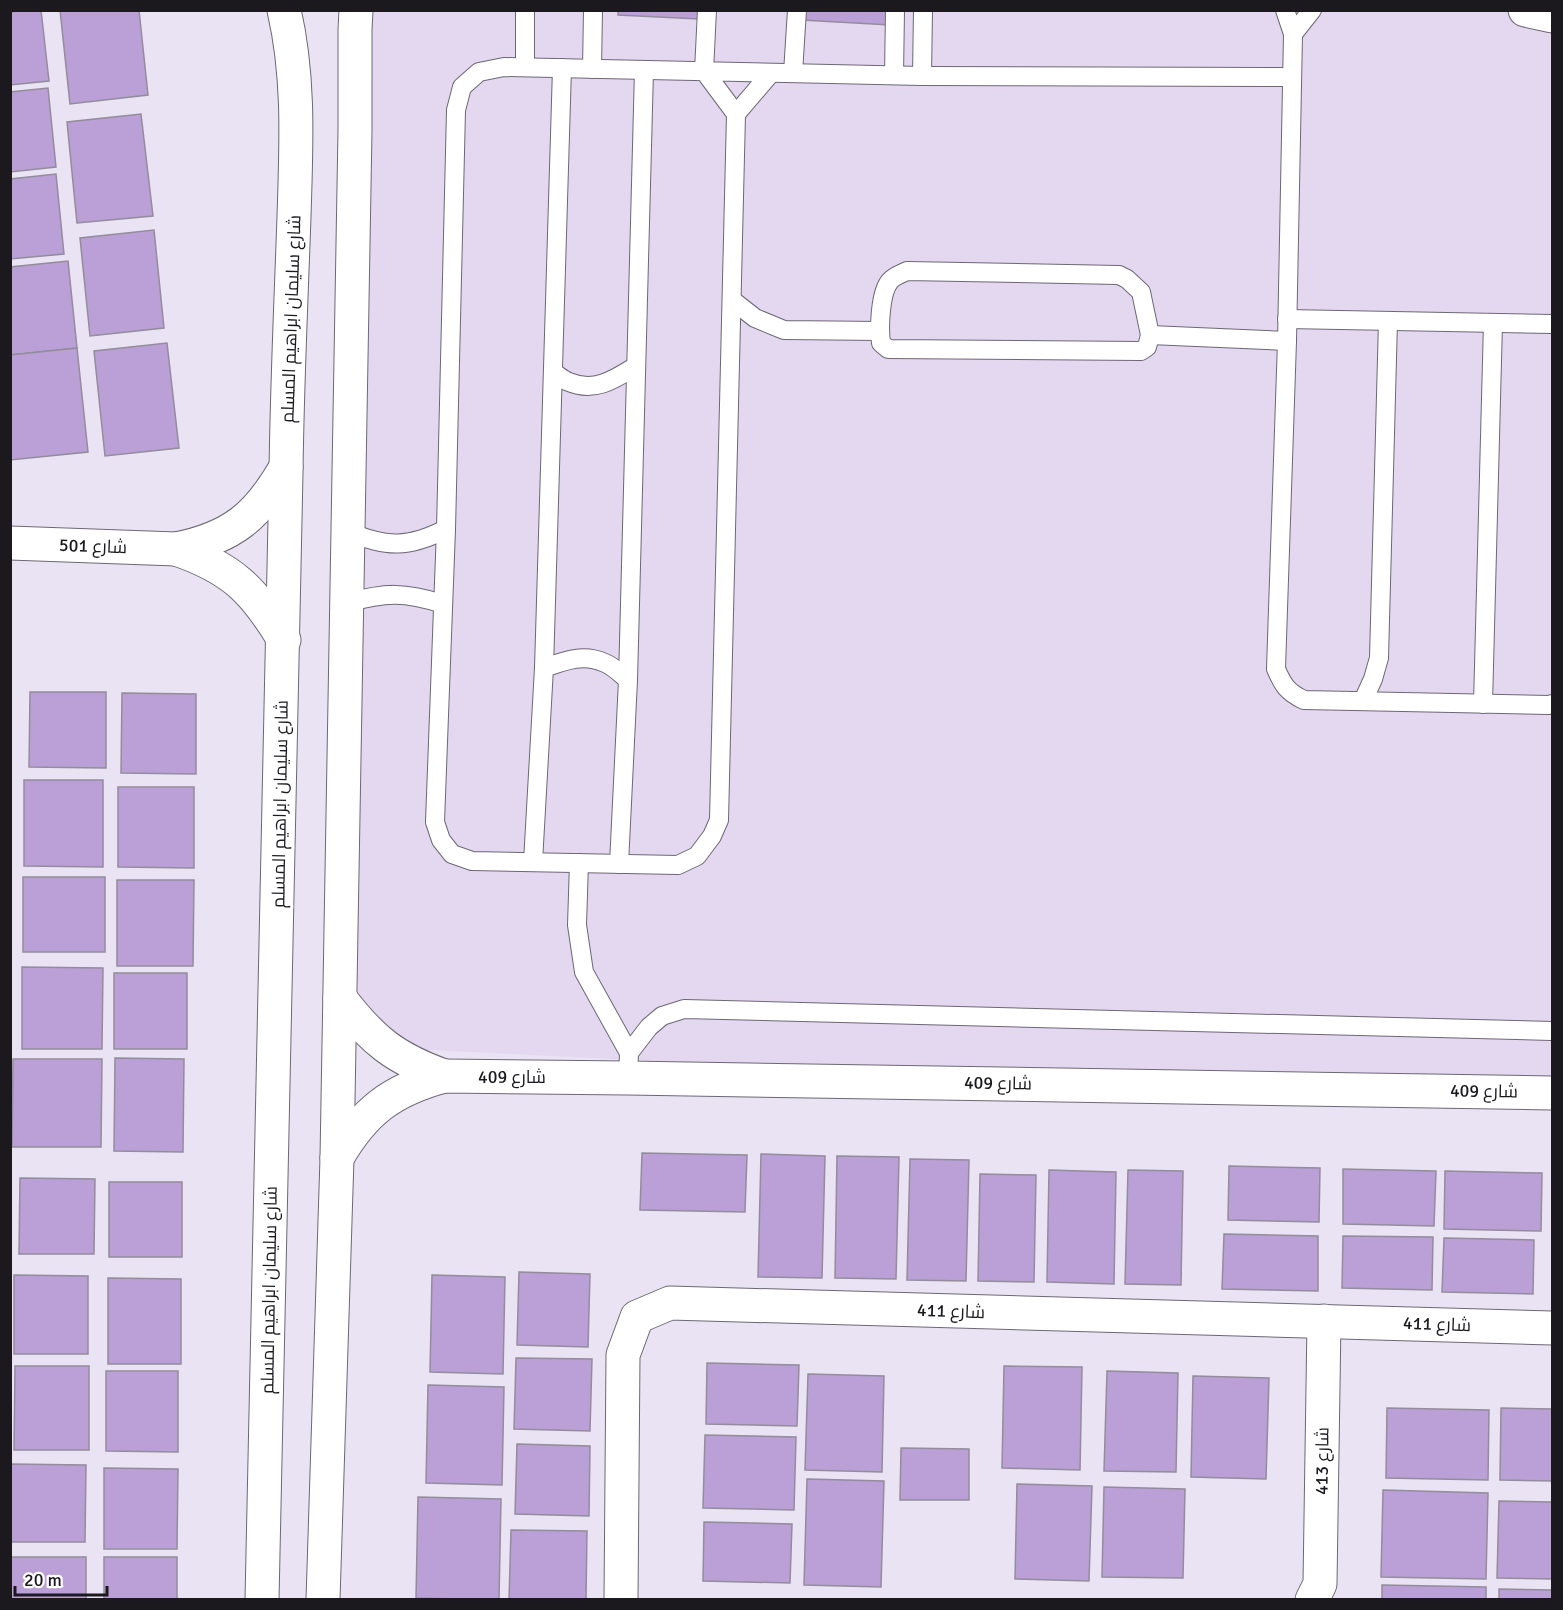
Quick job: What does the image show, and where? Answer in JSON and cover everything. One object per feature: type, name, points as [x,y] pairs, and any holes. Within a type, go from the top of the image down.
[{"type":"street","name":"شارع سليمان ابراهيم المسلم","points":[[262,1599],[286,467],[295,183],[294,63],[284,10]]},
{"type":"street","points":[[323,1599],[337,1158],[356,130],[356,10]]},
{"type":"street","points":[[1525,10],[1552,16]]},
{"type":"street","name":"شارع 501","points":[[10,543],[176,549],[197,545],[236,527],[251,515],[264,502],[286,467]]},
{"type":"street","name":"شارع 501","points":[[176,549],[217,566],[235,579],[254,596],[284,640]]},
{"type":"street","name":"شارع 409","points":[[340,998],[356,1020],[396,1054],[419,1067],[444,1076]]},
{"type":"street","name":"شارع 409","points":[[337,1158],[348,1138],[362,1121],[399,1092],[421,1082],[444,1076],[629,1065],[1552,1093]]},
{"type":"street","name":"شارع 411","points":[[621,1599],[623,1355],[637,1317],[670,1303],[1552,1328]]},
{"type":"street","name":"شارع 413","points":[[1312,1599],[1320,1584],[1324,1321]]},
{"type":"lane","points":[[525,10],[525,68]]},
{"type":"lane","points":[[592,10],[592,69]]},
{"type":"lane","points":[[707,10],[704,71],[736,114],[719,820],[712,836],[697,856],[678,865],[472,861],[453,854],[441,840],[435,822],[446,529],[456,110],[462,87],[479,72],[504,68],[704,71],[922,76],[1292,77]]},
{"type":"lane","points":[[793,73],[797,10]]},
{"type":"lane","points":[[894,75],[895,10]]},
{"type":"lane","points":[[922,76],[923,10]]},
{"type":"lane","points":[[1285,10],[1293,34],[1287,341],[1276,669],[1283,684],[1292,694],[1304,700],[1552,704]]},
{"type":"lane","points":[[1293,34],[1311,10]]},
{"type":"lane","points":[[533,862],[544,668],[562,69]]},
{"type":"lane","points":[[619,864],[628,680],[644,70]]},
{"type":"lane","points":[[736,114],[771,73]]},
{"type":"lane","points":[[907,271],[919,271],[1119,275],[1141,292],[1150,335],[1147,347],[1141,351],[896,350],[888,349],[881,343],[880,331],[885,288],[891,279],[907,271]]},
{"type":"lane","points":[[732,300],[755,318],[784,330],[880,331]]},
{"type":"lane","points":[[1287,319],[1552,324]]},
{"type":"lane","points":[[1363,701],[1379,658],[1388,321]]},
{"type":"lane","points":[[1483,704],[1493,323]]},
{"type":"lane","points":[[1150,335],[1287,341]]},
{"type":"lane","points":[[553,372],[570,383],[595,387],[613,380],[636,366]]},
{"type":"lane","points":[[347,531],[366,540],[387,544],[408,544],[446,529]]},
{"type":"lane","points":[[347,603],[371,596],[395,594],[420,597],[443,604]]},
{"type":"lane","points":[[544,668],[573,658],[587,658],[606,663],[628,680]]},
{"type":"lane","points":[[579,863],[577,925],[584,972],[629,1065]]},
{"type":"lane","points":[[629,1065],[649,1027],[662,1016],[684,1009],[1552,1031]]},
{"type":"shaded area","points":[[1522,10],[1552,17],[1552,1093],[1148,1086],[411,1049],[376,1025],[354,993],[356,11]]},
{"type":"building","points":[[41,10],[49,81],[10,85],[10,12]]},
{"type":"building","points":[[60,10],[139,10],[148,95],[70,104]]},
{"type":"building","points":[[618,10],[700,10],[699,19],[618,15]]},
{"type":"building","points":[[803,10],[890,10],[890,25],[802,20]]},
{"type":"building","points":[[48,88],[56,167],[10,172],[10,92]]},
{"type":"building","points":[[141,114],[153,216],[77,223],[67,122]]},
{"type":"building","points":[[56,174],[64,254],[10,259],[10,179]]},
{"type":"building","points":[[154,230],[164,328],[90,336],[80,238]]},
{"type":"building","points":[[68,261],[77,348],[10,355],[10,267]]},
{"type":"building","points":[[167,343],[179,448],[105,456],[94,351]]},
{"type":"building","points":[[77,348],[88,452],[10,460],[10,355]]},
{"type":"building","points":[[30,692],[106,692],[106,768],[29,767]]},
{"type":"building","points":[[122,693],[196,694],[196,774],[121,773]]},
{"type":"building","points":[[24,780],[103,780],[103,867],[24,866]]},
{"type":"building","points":[[118,787],[194,787],[194,868],[118,867]]},
{"type":"building","points":[[23,877],[105,877],[105,952],[23,952]]},
{"type":"building","points":[[117,880],[194,880],[193,966],[117,966]]},
{"type":"building","points":[[22,967],[103,968],[102,1049],[22,1049]]},
{"type":"building","points":[[114,973],[187,973],[187,1049],[114,1049]]},
{"type":"building","points":[[115,1058],[184,1059],[183,1152],[114,1151]]},
{"type":"building","points":[[13,1059],[102,1059],[101,1147],[12,1147]]},
{"type":"building","points":[[642,1153],[747,1155],[745,1212],[640,1210]]},
{"type":"building","points":[[761,1154],[825,1156],[822,1278],[758,1277]]},
{"type":"building","points":[[837,1156],[899,1157],[896,1279],[835,1278]]},
{"type":"building","points":[[910,1159],[969,1160],[966,1281],[907,1280]]},
{"type":"building","points":[[1229,1166],[1320,1168],[1319,1222],[1228,1220]]},
{"type":"building","points":[[1343,1169],[1436,1171],[1434,1226],[1343,1224]]},
{"type":"building","points":[[1049,1170],[1116,1172],[1114,1284],[1047,1282]]},
{"type":"building","points":[[1128,1170],[1183,1171],[1181,1285],[1125,1284]]},
{"type":"building","points":[[1445,1171],[1542,1173],[1541,1231],[1444,1229]]},
{"type":"building","points":[[980,1174],[1036,1175],[1034,1282],[978,1281]]},
{"type":"building","points":[[20,1178],[95,1179],[94,1254],[19,1254]]},
{"type":"building","points":[[109,1182],[182,1182],[182,1257],[109,1257]]},
{"type":"building","points":[[1224,1234],[1318,1236],[1318,1291],[1222,1289]]},
{"type":"building","points":[[1343,1236],[1433,1237],[1432,1290],[1342,1288]]},
{"type":"building","points":[[1444,1238],[1534,1240],[1533,1294],[1442,1292]]},
{"type":"building","points":[[519,1272],[590,1274],[588,1347],[517,1345]]},
{"type":"building","points":[[14,1275],[88,1276],[88,1354],[14,1354]]},
{"type":"building","points":[[432,1275],[505,1277],[503,1374],[430,1372]]},
{"type":"building","points":[[108,1278],[181,1279],[181,1364],[108,1364]]},
{"type":"building","points":[[516,1358],[592,1359],[590,1431],[514,1429]]},
{"type":"building","points":[[707,1363],[799,1365],[797,1426],[706,1424]]},
{"type":"building","points":[[15,1366],[89,1366],[89,1450],[14,1450]]},
{"type":"building","points":[[1004,1366],[1082,1367],[1080,1470],[1002,1468]]},
{"type":"building","points":[[106,1371],[178,1371],[178,1452],[106,1451]]},
{"type":"building","points":[[1107,1371],[1178,1373],[1176,1472],[1104,1471]]},
{"type":"building","points":[[808,1374],[884,1376],[882,1472],[805,1470]]},
{"type":"building","points":[[1193,1376],[1269,1378],[1266,1479],[1191,1477]]},
{"type":"building","points":[[428,1385],[504,1387],[502,1485],[426,1483]]},
{"type":"building","points":[[1387,1408],[1489,1410],[1488,1480],[1386,1478]]},
{"type":"building","points":[[1501,1408],[1552,1409],[1552,1481],[1500,1480]]},
{"type":"building","points":[[705,1435],[796,1437],[794,1510],[703,1508]]},
{"type":"building","points":[[517,1444],[590,1446],[589,1516],[515,1514]]},
{"type":"building","points":[[901,1448],[969,1449],[969,1500],[900,1500]]},
{"type":"building","points":[[10,1464],[86,1465],[85,1542],[10,1542]]},
{"type":"building","points":[[104,1468],[178,1469],[177,1549],[104,1549]]},
{"type":"building","points":[[807,1479],[884,1481],[881,1587],[804,1585]]},
{"type":"building","points":[[1017,1484],[1092,1486],[1089,1581],[1015,1579]]},
{"type":"building","points":[[1104,1487],[1185,1489],[1183,1578],[1102,1577]]},
{"type":"building","points":[[1383,1490],[1488,1493],[1486,1579],[1381,1577]]},
{"type":"building","points":[[418,1497],[501,1499],[499,1600],[416,1598]]},
{"type":"building","points":[[1499,1501],[1552,1502],[1552,1579],[1497,1578]]},
{"type":"building","points":[[704,1522],[792,1524],[790,1583],[703,1581]]},
{"type":"building","points":[[511,1530],[587,1531],[586,1600],[509,1600]]},
{"type":"building","points":[[10,1557],[86,1557],[86,1600],[10,1600]]},
{"type":"building","points":[[104,1557],[177,1557],[177,1600],[104,1600]]},
{"type":"building","points":[[1382,1585],[1486,1587],[1486,1600],[1382,1600]]},
{"type":"building","points":[[1499,1589],[1552,1590],[1552,1600],[1499,1600]]}]
